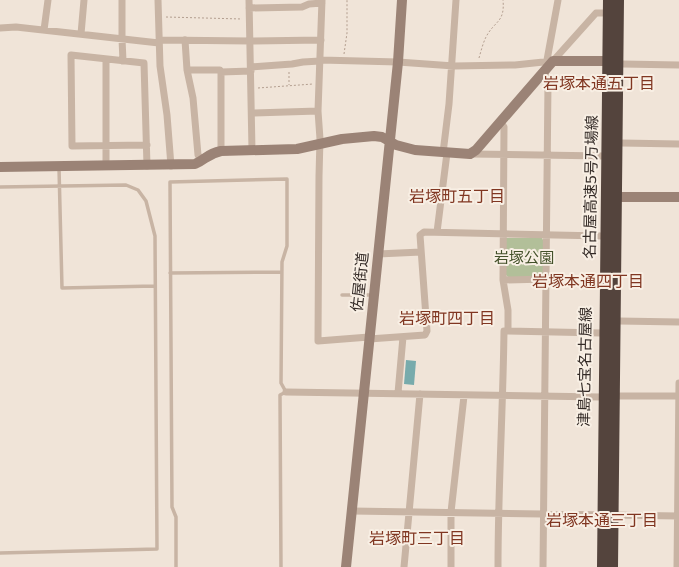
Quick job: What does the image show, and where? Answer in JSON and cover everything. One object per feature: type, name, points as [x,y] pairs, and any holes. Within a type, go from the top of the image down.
[{"type":"highway","name":"名古屋高速5号万場線","points":[[603,567],[609,0]]},
{"type":"highway","name":"名古屋高速5号万場線","points":[[612,567],[618,0]]},
{"type":"street","points":[[44,30],[48,0]]},
{"type":"street","points":[[81,34],[84,0]]},
{"type":"street","points":[[122,0],[123,61]]},
{"type":"street","points":[[158,0],[160,66],[167,115],[171,166]]},
{"type":"street","name":"佐屋街道","points":[[346,567],[398,62],[402,0]]},
{"type":"street","points":[[437,232],[445,153],[456,0]]},
{"type":"street","points":[[550,60],[558,0]]},
{"type":"street","name":"津島七宝名古屋線","points":[[598,567],[605,0]]},
{"type":"street","points":[[616,567],[622,0]]},
{"type":"street","points":[[252,150],[249,4],[302,7],[309,4],[322,2],[318,111],[320,144],[318,176],[318,341],[404,337],[425,334],[427,331],[420,235],[424,232],[602,236]]},
{"type":"street","points":[[470,154],[476,150],[501,122],[544,71],[550,60],[596,13],[605,13]]},
{"type":"street","points":[[0,28],[16,27],[159,43],[162,40],[321,40]]},
{"type":"street","points":[[185,40],[193,98],[198,155],[202,160]]},
{"type":"street","points":[[147,145],[72,146],[71,55],[144,63],[147,145],[147,166]]},
{"type":"street","points":[[106,59],[106,166]]},
{"type":"street","points":[[188,70],[220,70],[220,72],[320,61],[398,62],[451,65],[514,65],[550,60],[605,61],[622,64],[679,65]]},
{"type":"street","points":[[543,567],[548,155],[548,83],[544,71]]},
{"type":"street","points":[[220,72],[221,151]]},
{"type":"street","points":[[252,113],[318,111]]},
{"type":"street","points":[[501,122],[504,127],[503,280],[508,310],[508,331]]},
{"type":"street","points":[[0,167],[171,166],[195,164],[212,152],[297,149],[358,137],[382,137],[396,144],[415,150],[445,153],[603,156]]},
{"type":"street","points":[[621,143],[679,144]]},
{"type":"street","points":[[602,197],[679,197]]},
{"type":"street","points":[[378,254],[421,252]]},
{"type":"street","points":[[503,280],[546,279]]},
{"type":"street","points":[[619,321],[679,322]]},
{"type":"street","points":[[498,567],[498,513],[504,395],[504,331],[601,333]]},
{"type":"street","points":[[398,393],[404,337]]},
{"type":"street","points":[[677,567],[679,383]]},
{"type":"street","points":[[286,392],[364,392],[464,396],[679,396]]},
{"type":"street","points":[[404,567],[420,394]]},
{"type":"street","points":[[451,567],[451,512],[464,396]]},
{"type":"street","points":[[352,511],[678,516]]},
{"type":"lane","points":[[59,167],[62,288],[155,286]]},
{"type":"lane","points":[[176,567],[176,517],[172,507],[170,182],[286,179],[287,246],[282,262],[281,383],[286,392],[280,394],[281,567]]},
{"type":"lane","points":[[0,187],[126,185],[138,190],[146,201],[155,236],[158,549],[0,553]]},
{"type":"lane","points":[[170,273],[282,272]]},
{"type":"lane","points":[[342,295],[373,296]]},
{"type":"path","points":[[344,61],[347,33],[347,0]]},
{"type":"path","points":[[477,65],[486,37],[503,14],[503,0]]},
{"type":"path","points":[[158,16],[249,19]]},
{"type":"path","points":[[289,64],[289,85]]},
{"type":"path","points":[[251,88],[319,83]]},
{"type":"green space","name":"岩塚公園","points":[[506,238],[542,238],[543,274],[540,277],[508,277],[505,274]]},
{"type":"water","points":[[406,360],[416,361],[414,385],[404,384]]},
{"type":"district","name":"岩塚本通五丁目","points":[[599,83]]},
{"type":"district","name":"岩塚町五丁目","points":[[457,196]]},
{"type":"district","name":"岩塚本通四丁目","points":[[588,281]]},
{"type":"district","name":"岩塚町四丁目","points":[[447,318]]},
{"type":"district","name":"岩塚本通三丁目","points":[[602,520]]},
{"type":"district","name":"岩塚町三丁目","points":[[417,538]]}]
